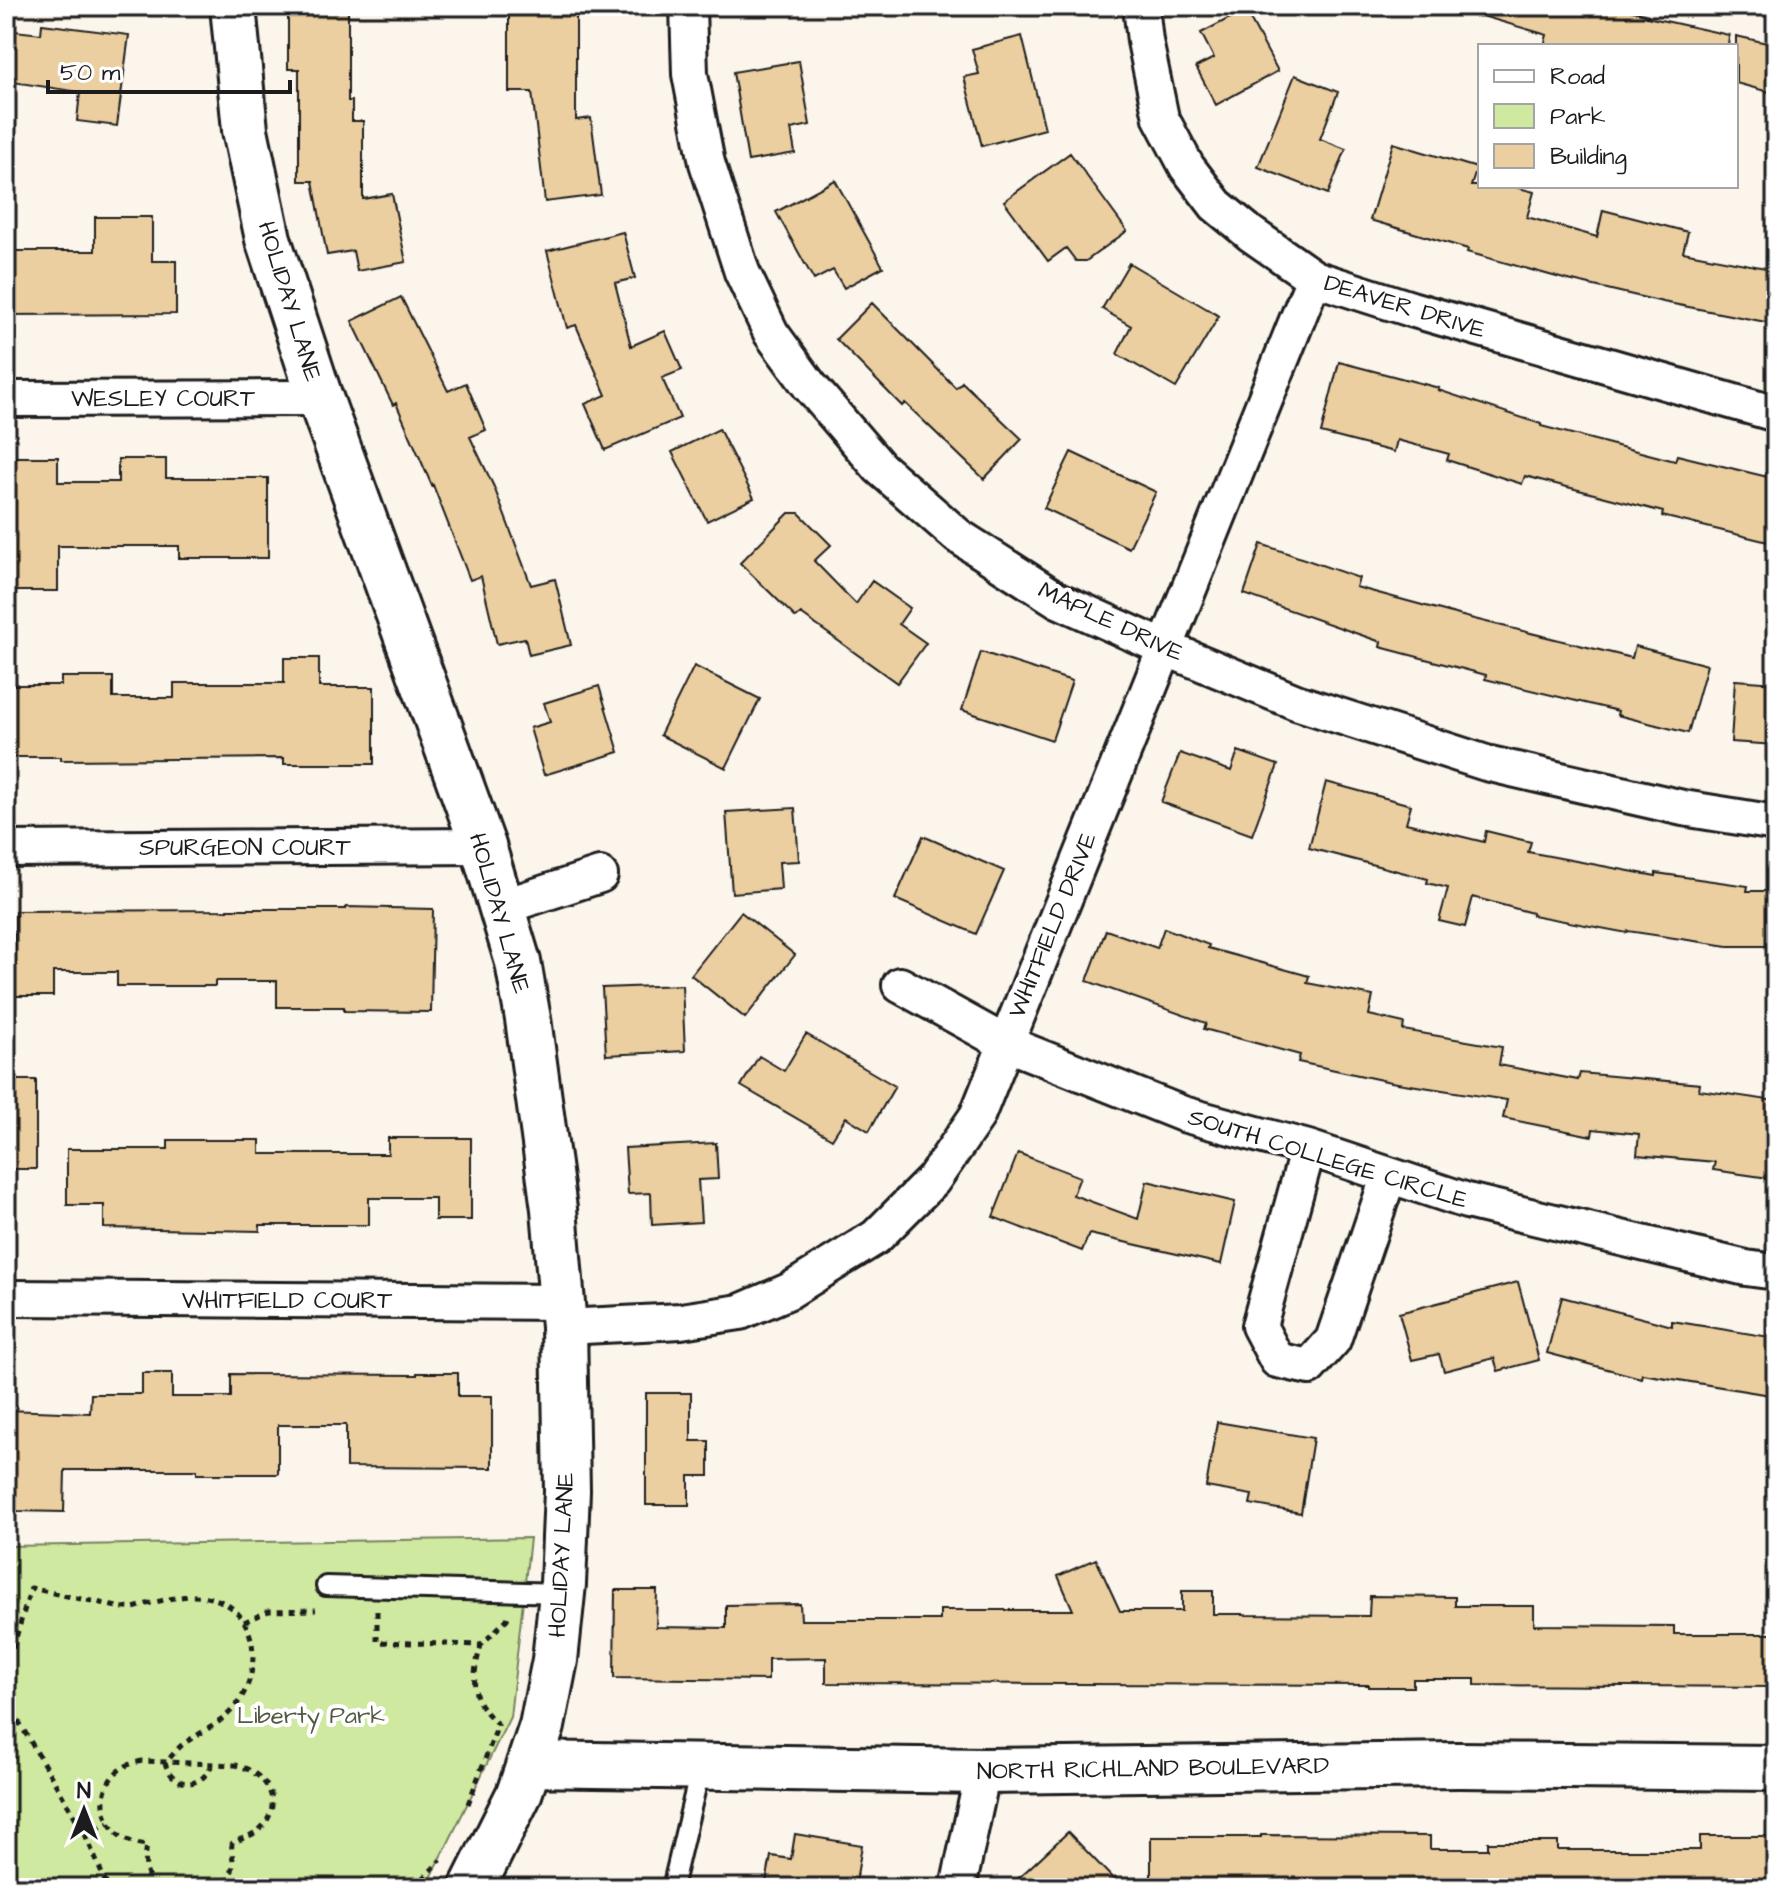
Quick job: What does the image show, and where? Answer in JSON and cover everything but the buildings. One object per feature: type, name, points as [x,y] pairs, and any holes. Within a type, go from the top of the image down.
[{"type":"street","name":"HOLIDAY LANE","points":[[233,6],[245,130],[268,239],[320,398],[483,846],[518,962],[554,1209],[563,1314],[567,1491],[555,1660],[542,1726],[519,1794],[458,1872]]},
{"type":"street","name":"MAPLE DRIVE","points":[[688,6],[690,74],[707,163],[742,272],[771,333],[809,385],[880,468],[958,536],[1058,600],[1296,702],[1486,763],[1683,808],[1776,823]]},
{"type":"street","name":"DEAVER DRIVE","points":[[1141,6],[1161,118],[1187,167],[1216,205],[1314,278],[1776,414]]},
{"type":"street","name":"WHITFIELD DRIVE","points":[[563,1314],[681,1321],[740,1312],[789,1291],[876,1237],[933,1180],[977,1116],[1314,278]]},
{"type":"street","name":"WESLEY COURT","points":[[6,399],[320,398]]},
{"type":"street","name":"SPURGEON COURT","points":[[6,849],[483,846]]},
{"type":"street","points":[[502,907],[600,875]]},
{"type":"street","name":"SOUTH COLLEGE CIRCLE","points":[[900,985],[1005,1043],[1183,1114],[1308,1148],[1467,1201],[1746,1268],[1776,1272]]},
{"type":"street","points":[[1308,1148],[1259,1326],[1277,1360],[1309,1367],[1333,1340],[1389,1175]]},
{"type":"street","name":"WHITFIELD COURT","points":[[12,1298],[563,1314]]},
{"type":"street","name":"NORTH RICHLAND BOULEVARD","points":[[529,1764],[983,1771],[1458,1765],[1776,1768]]},
{"type":"street","points":[[958,1888],[983,1771]]},
{"type":"lane","points":[[326,1586],[562,1593]]},
{"type":"lane","points":[[672,1888],[701,1766]]},
{"type":"path","points":[[6,1671],[31,1588],[133,1608],[186,1596],[207,1597],[221,1602],[244,1622],[250,1634],[254,1647],[251,1673],[242,1696],[232,1710],[200,1735],[181,1745],[165,1763]]},
{"type":"path","points":[[468,1805],[498,1725],[481,1705],[475,1688],[475,1666],[481,1645],[507,1619],[511,1591]]},
{"type":"path","points":[[377,1609],[377,1642],[481,1645]]},
{"type":"path","points":[[244,1622],[269,1611],[330,1610]]},
{"type":"path","points":[[6,1700],[85,1834],[108,1888]]},
{"type":"path","points":[[154,1888],[145,1866],[147,1845],[124,1839],[109,1823],[103,1802],[111,1779],[119,1770],[142,1761],[247,1767],[265,1782],[272,1803],[269,1817],[252,1836],[232,1843],[231,1876],[224,1888]]},
{"type":"path","points":[[165,1763],[173,1777],[189,1783],[203,1778],[212,1764]]},
{"type":"path","points":[[85,1834],[109,1823]]},
{"type":"path","points":[[414,1888],[458,1872]]},
{"type":"green space","name":"Liberty Park","points":[[530,1538],[510,1717],[426,1888],[6,1888],[6,1546]]}]
